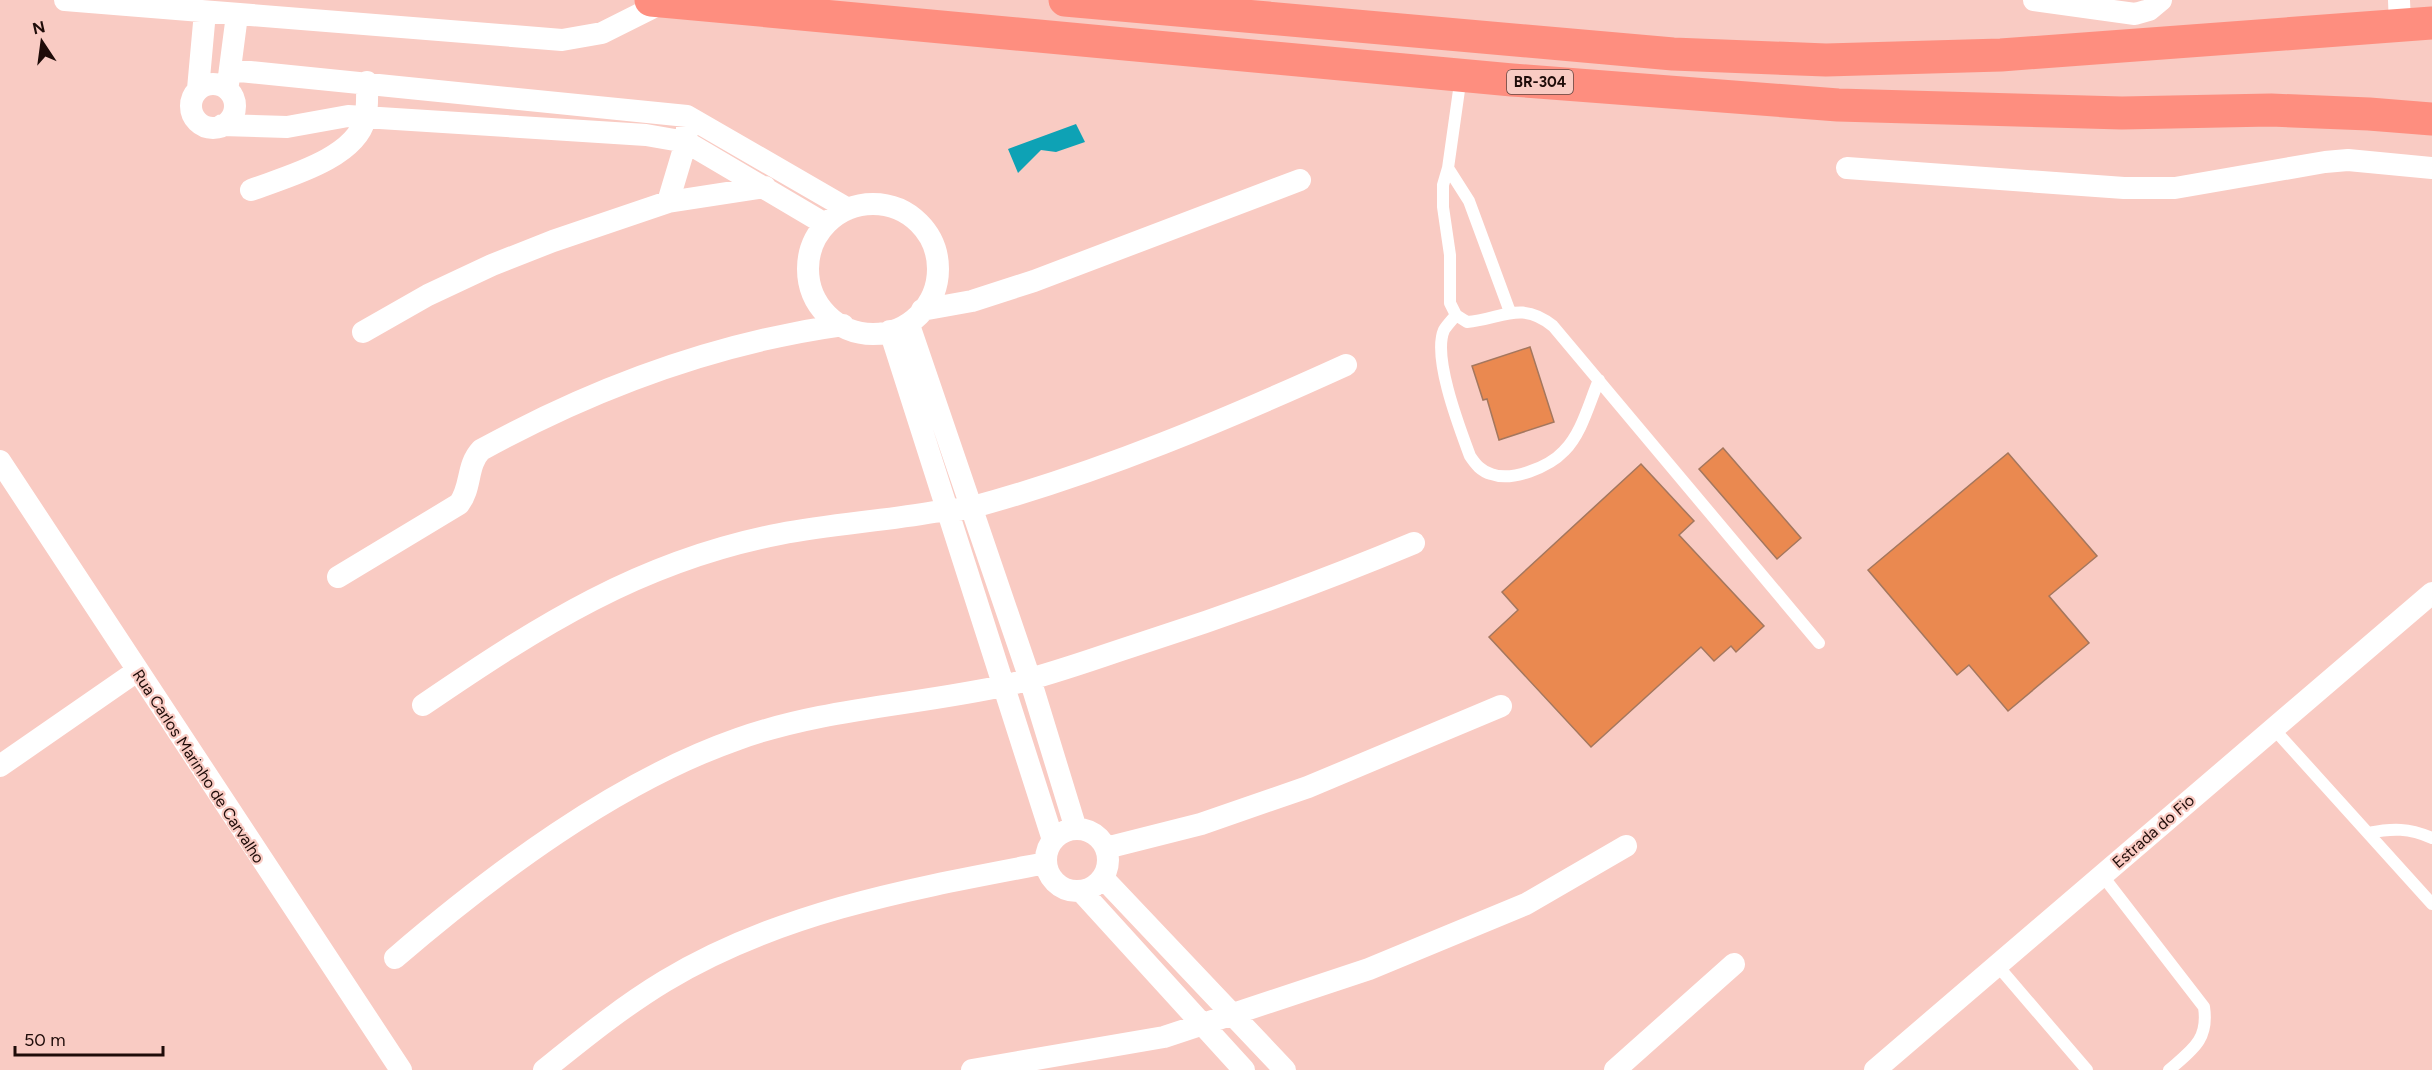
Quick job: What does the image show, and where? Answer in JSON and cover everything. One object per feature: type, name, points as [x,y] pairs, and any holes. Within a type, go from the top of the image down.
[{"type":"highway","name":"BR-304","points":[[1065,0],[1673,54],[1826,60],[2001,55],[2152,46],[2399,13],[2432,23]]},
{"type":"highway","name":"BR-304","points":[[658,1],[1461,75],[1838,105],[2122,113],[2271,110],[2432,119]]},
{"type":"street","points":[[66,0],[562,40],[602,33],[658,1]]},
{"type":"street","points":[[2034,0],[2135,14],[2155,5],[2152,46]]},
{"type":"street","points":[[205,12],[198,89],[192,99],[194,117],[208,127],[222,125],[287,127],[332,117],[366,117],[646,135],[686,142],[825,224]]},
{"type":"street","points":[[222,125],[230,119],[235,108],[228,80],[237,15]]},
{"type":"street","points":[[198,89],[228,80],[367,82],[687,116],[848,209]]},
{"type":"street","points":[[251,190],[344,150],[358,134],[366,117],[367,82]]},
{"type":"street","points":[[668,202],[686,142],[687,116]]},
{"type":"street","points":[[1847,168],[2124,188],[2175,188],[2348,160],[2432,168]]},
{"type":"street","points":[[907,322],[929,302],[937,282],[938,261],[932,240],[920,223],[903,210],[883,204],[861,204],[848,209],[825,224],[812,243],[807,265],[810,287],[820,307],[843,326],[870,333],[907,322],[1034,281],[1300,180]]},
{"type":"street","points":[[363,332],[428,295],[492,265],[668,202],[765,187]]},
{"type":"street","points":[[907,322],[1030,679],[1076,829]]},
{"type":"street","points":[[907,322],[948,510],[1053,840]]},
{"type":"street","points":[[338,577],[459,504],[465,496],[474,458],[481,450],[542,417],[644,374],[698,357],[843,326]]},
{"type":"street","points":[[423,705],[492,658],[563,615],[639,576],[679,560],[780,534],[971,508],[1168,444],[1346,365]]},
{"type":"street","name":"Rua Carlos Marinho de Carvalho","points":[[0,461],[401,1070]]},
{"type":"street","points":[[394,958],[451,910],[583,817],[669,767],[739,738],[840,713],[1004,686],[1030,679],[1217,619],[1318,583],[1414,543]]},
{"type":"street","name":"Estrada do Fio","points":[[1875,1070],[2432,593]]},
{"type":"street","points":[[0,766],[137,670]]},
{"type":"street","points":[[1106,848],[1200,824],[1308,787],[1501,706]]},
{"type":"street","points":[[1076,829],[1091,832],[1100,839],[1109,858],[1103,878],[1093,887],[1081,891],[1068,890],[1057,885],[1049,875],[1046,863],[1047,851],[1053,840],[1061,833],[1076,829]]},
{"type":"street","points":[[972,1070],[1164,1037],[1202,1025],[1441,941],[1526,904],[1626,846]]},
{"type":"street","points":[[544,1070],[615,1013],[667,980],[745,940],[823,912],[921,887],[1046,863]]},
{"type":"street","points":[[1103,878],[1285,1070]]},
{"type":"street","points":[[1081,891],[1111,921],[1202,1025],[1245,1070]]},
{"type":"street","points":[[1615,1070],[1734,964]]},
{"type":"lane","points":[[1461,75],[1448,168],[1443,185],[1443,207],[1450,255],[1450,303],[1456,315],[1467,322],[1521,311],[1544,318],[1599,380],[1819,643]]},
{"type":"lane","points":[[1448,168],[1468,201],[1510,312]]},
{"type":"lane","points":[[1456,315],[1444,330],[1441,345],[1443,364],[1470,456],[1479,468],[1493,475],[1531,471],[1548,464],[1564,451],[1576,434],[1599,380]]},
{"type":"lane","points":[[2273,728],[2432,904]]},
{"type":"lane","points":[[2368,833],[2394,827],[2416,831],[2432,838]]},
{"type":"lane","points":[[2102,875],[2204,1007],[2207,1024],[2197,1045],[2169,1070]]},
{"type":"lane","points":[[1997,965],[2087,1070]]},
{"type":"water","points":[[1076,124],[1085,142],[1056,152],[1041,150],[1018,173],[1008,149]]},
{"type":"building","points":[[1530,347],[1554,422],[1499,440],[1487,399],[1483,400],[1472,366]]},
{"type":"building","points":[[1723,448],[1801,538],[1777,559],[1699,469]]},
{"type":"building","points":[[2008,453],[2097,556],[2049,596],[2089,643],[2008,711],[1969,665],[1957,675],[1868,570]]},
{"type":"building","points":[[1641,464],[1694,521],[1679,535],[1764,626],[1736,652],[1731,646],[1714,661],[1701,647],[1591,747],[1489,637],[1518,610],[1502,592]]}]
